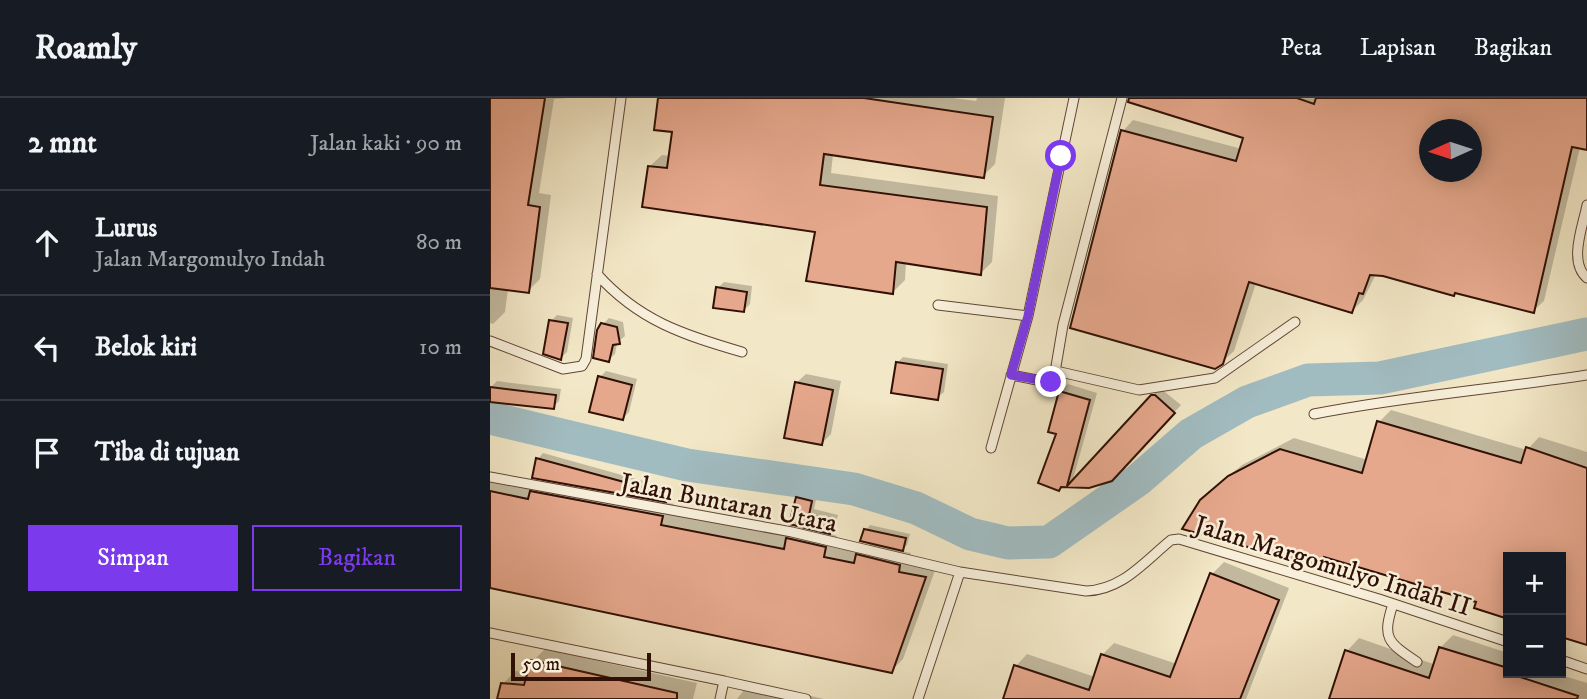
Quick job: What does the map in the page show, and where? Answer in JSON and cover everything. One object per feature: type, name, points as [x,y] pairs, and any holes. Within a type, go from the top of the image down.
[{"type":"lane","points":[[490,341],[563,369],[582,366],[621,98]]},
{"type":"lane","points":[[991,448],[1028,316],[1074,98]]},
{"type":"lane","points":[[1011,375],[1051,382],[1056,371],[1063,326],[1122,98]]},
{"type":"lane","points":[[1587,205],[1577,260],[1579,271],[1587,278]]},
{"type":"lane","points":[[597,274],[612,291],[656,323],[673,332],[742,352]]},
{"type":"lane","points":[[938,305],[1028,316]]},
{"type":"lane","points":[[1056,371],[1139,390],[1215,378],[1295,322]]},
{"type":"lane","points":[[1314,414],[1392,398],[1484,391],[1587,375]]},
{"type":"lane","name":"Jalan Buntaran Utara","points":[[490,477],[792,532],[960,572]]},
{"type":"lane","name":"Jalan Margomulyo Indah II","points":[[960,572],[1030,584],[1102,590],[1118,585],[1171,540],[1179,539],[1503,640]]},
{"type":"lane","points":[[918,699],[960,572]]},
{"type":"lane","points":[[1393,604],[1385,629],[1388,639],[1417,662]]},
{"type":"lane","points":[[490,634],[806,699]]},
{"type":"lane","points":[[1566,662],[1587,668]]},
{"type":"lane","points":[[720,699],[724,681]]},
{"type":"building","points":[[490,98],[545,98],[528,205],[540,207],[529,293],[490,288]]},
{"type":"building","points":[[658,98],[864,98],[993,117],[984,178],[824,154],[820,185],[987,207],[981,275],[896,262],[893,294],[806,281],[815,232],[642,207],[648,166],[667,168],[672,132],[654,130]]},
{"type":"building","points":[[1129,98],[1297,98],[1314,104],[1316,98],[1587,98],[1587,150],[1572,147],[1534,313],[1455,293],[1454,296],[1383,276],[1370,275],[1363,294],[1359,293],[1352,313],[1249,282],[1223,364],[1215,369],[1070,328],[1121,130],[1236,161],[1243,138],[1128,102]]},
{"type":"building","points":[[716,287],[747,292],[744,312],[713,308]]},
{"type":"building","points":[[549,320],[568,323],[561,360],[543,354]]},
{"type":"building","points":[[601,323],[617,327],[620,344],[613,345],[609,362],[593,358],[597,330]]},
{"type":"building","points":[[896,362],[943,369],[938,400],[891,393]]},
{"type":"building","points":[[598,376],[632,385],[623,420],[589,412]]},
{"type":"building","points":[[795,382],[833,390],[822,445],[784,438]]},
{"type":"building","points":[[490,387],[556,395],[554,409],[490,402]]},
{"type":"building","points":[[1059,391],[1090,400],[1067,486],[1151,395],[1155,395],[1175,413],[1112,481],[1089,488],[1061,487],[1059,491],[1038,483],[1056,434],[1048,432]]},
{"type":"building","points":[[1377,421],[1521,463],[1526,447],[1587,468],[1587,645],[1566,639],[1566,552],[1503,552],[1503,617],[1474,608],[1476,602],[1324,557],[1321,567],[1182,529],[1200,500],[1228,476],[1280,449],[1362,473]]},
{"type":"building","points":[[536,458],[668,494],[666,502],[532,478]]},
{"type":"building","points":[[490,491],[528,499],[530,491],[663,516],[661,525],[784,549],[786,538],[826,547],[824,557],[854,563],[856,554],[900,565],[899,572],[926,577],[892,673],[490,588]]},
{"type":"building","points":[[796,497],[812,501],[809,515],[833,520],[830,534],[789,524]]},
{"type":"building","points":[[864,529],[906,538],[903,551],[860,541]]},
{"type":"building","points":[[1210,573],[1279,600],[1240,699],[1003,699],[1014,665],[1089,690],[1101,654],[1170,677]]},
{"type":"building","points":[[1439,647],[1503,666],[1503,678],[1523,678],[1578,696],[1577,699],[1329,699],[1345,650],[1429,678]]},
{"type":"building","points":[[531,660],[677,693],[677,699],[497,699],[501,683],[524,685]]},
{"type":"waterway","points":[[490,418],[687,465],[854,489],[916,508],[970,534],[1008,543],[1049,542],[1138,480],[1191,434],[1247,402],[1308,380],[1380,378],[1587,334]]},
{"type":"route","points":[[1051,382],[1011,375],[1028,316],[1061,156]]}]
